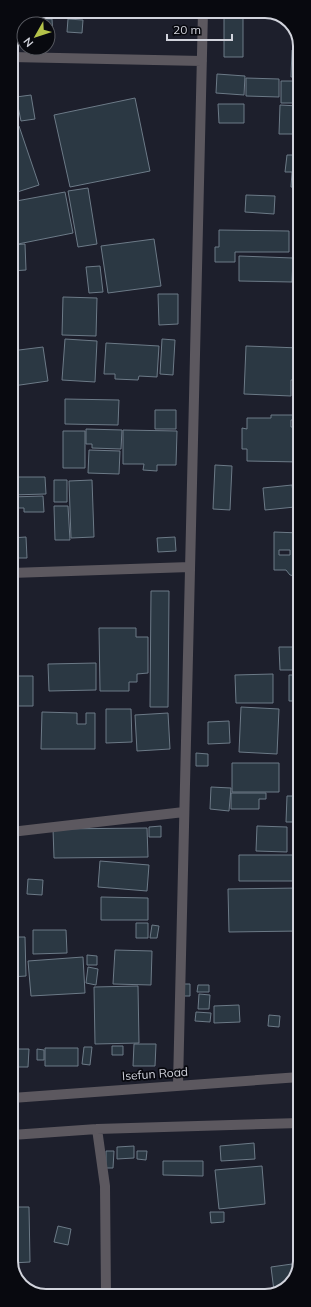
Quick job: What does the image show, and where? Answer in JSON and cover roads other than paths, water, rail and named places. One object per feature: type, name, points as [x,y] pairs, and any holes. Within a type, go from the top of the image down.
[{"type":"street","points":[[178,1085],[203,18]]},
{"type":"street","points":[[18,57],[202,61]]},
{"type":"street","points":[[18,573],[190,567]]},
{"type":"street","points":[[18,831],[184,812]]},
{"type":"street","name":"Isefun Road","points":[[18,1098],[293,1077]]},
{"type":"street","points":[[18,1135],[97,1129],[293,1123]]},
{"type":"street","points":[[97,1129],[105,1186],[106,1289]]}]
